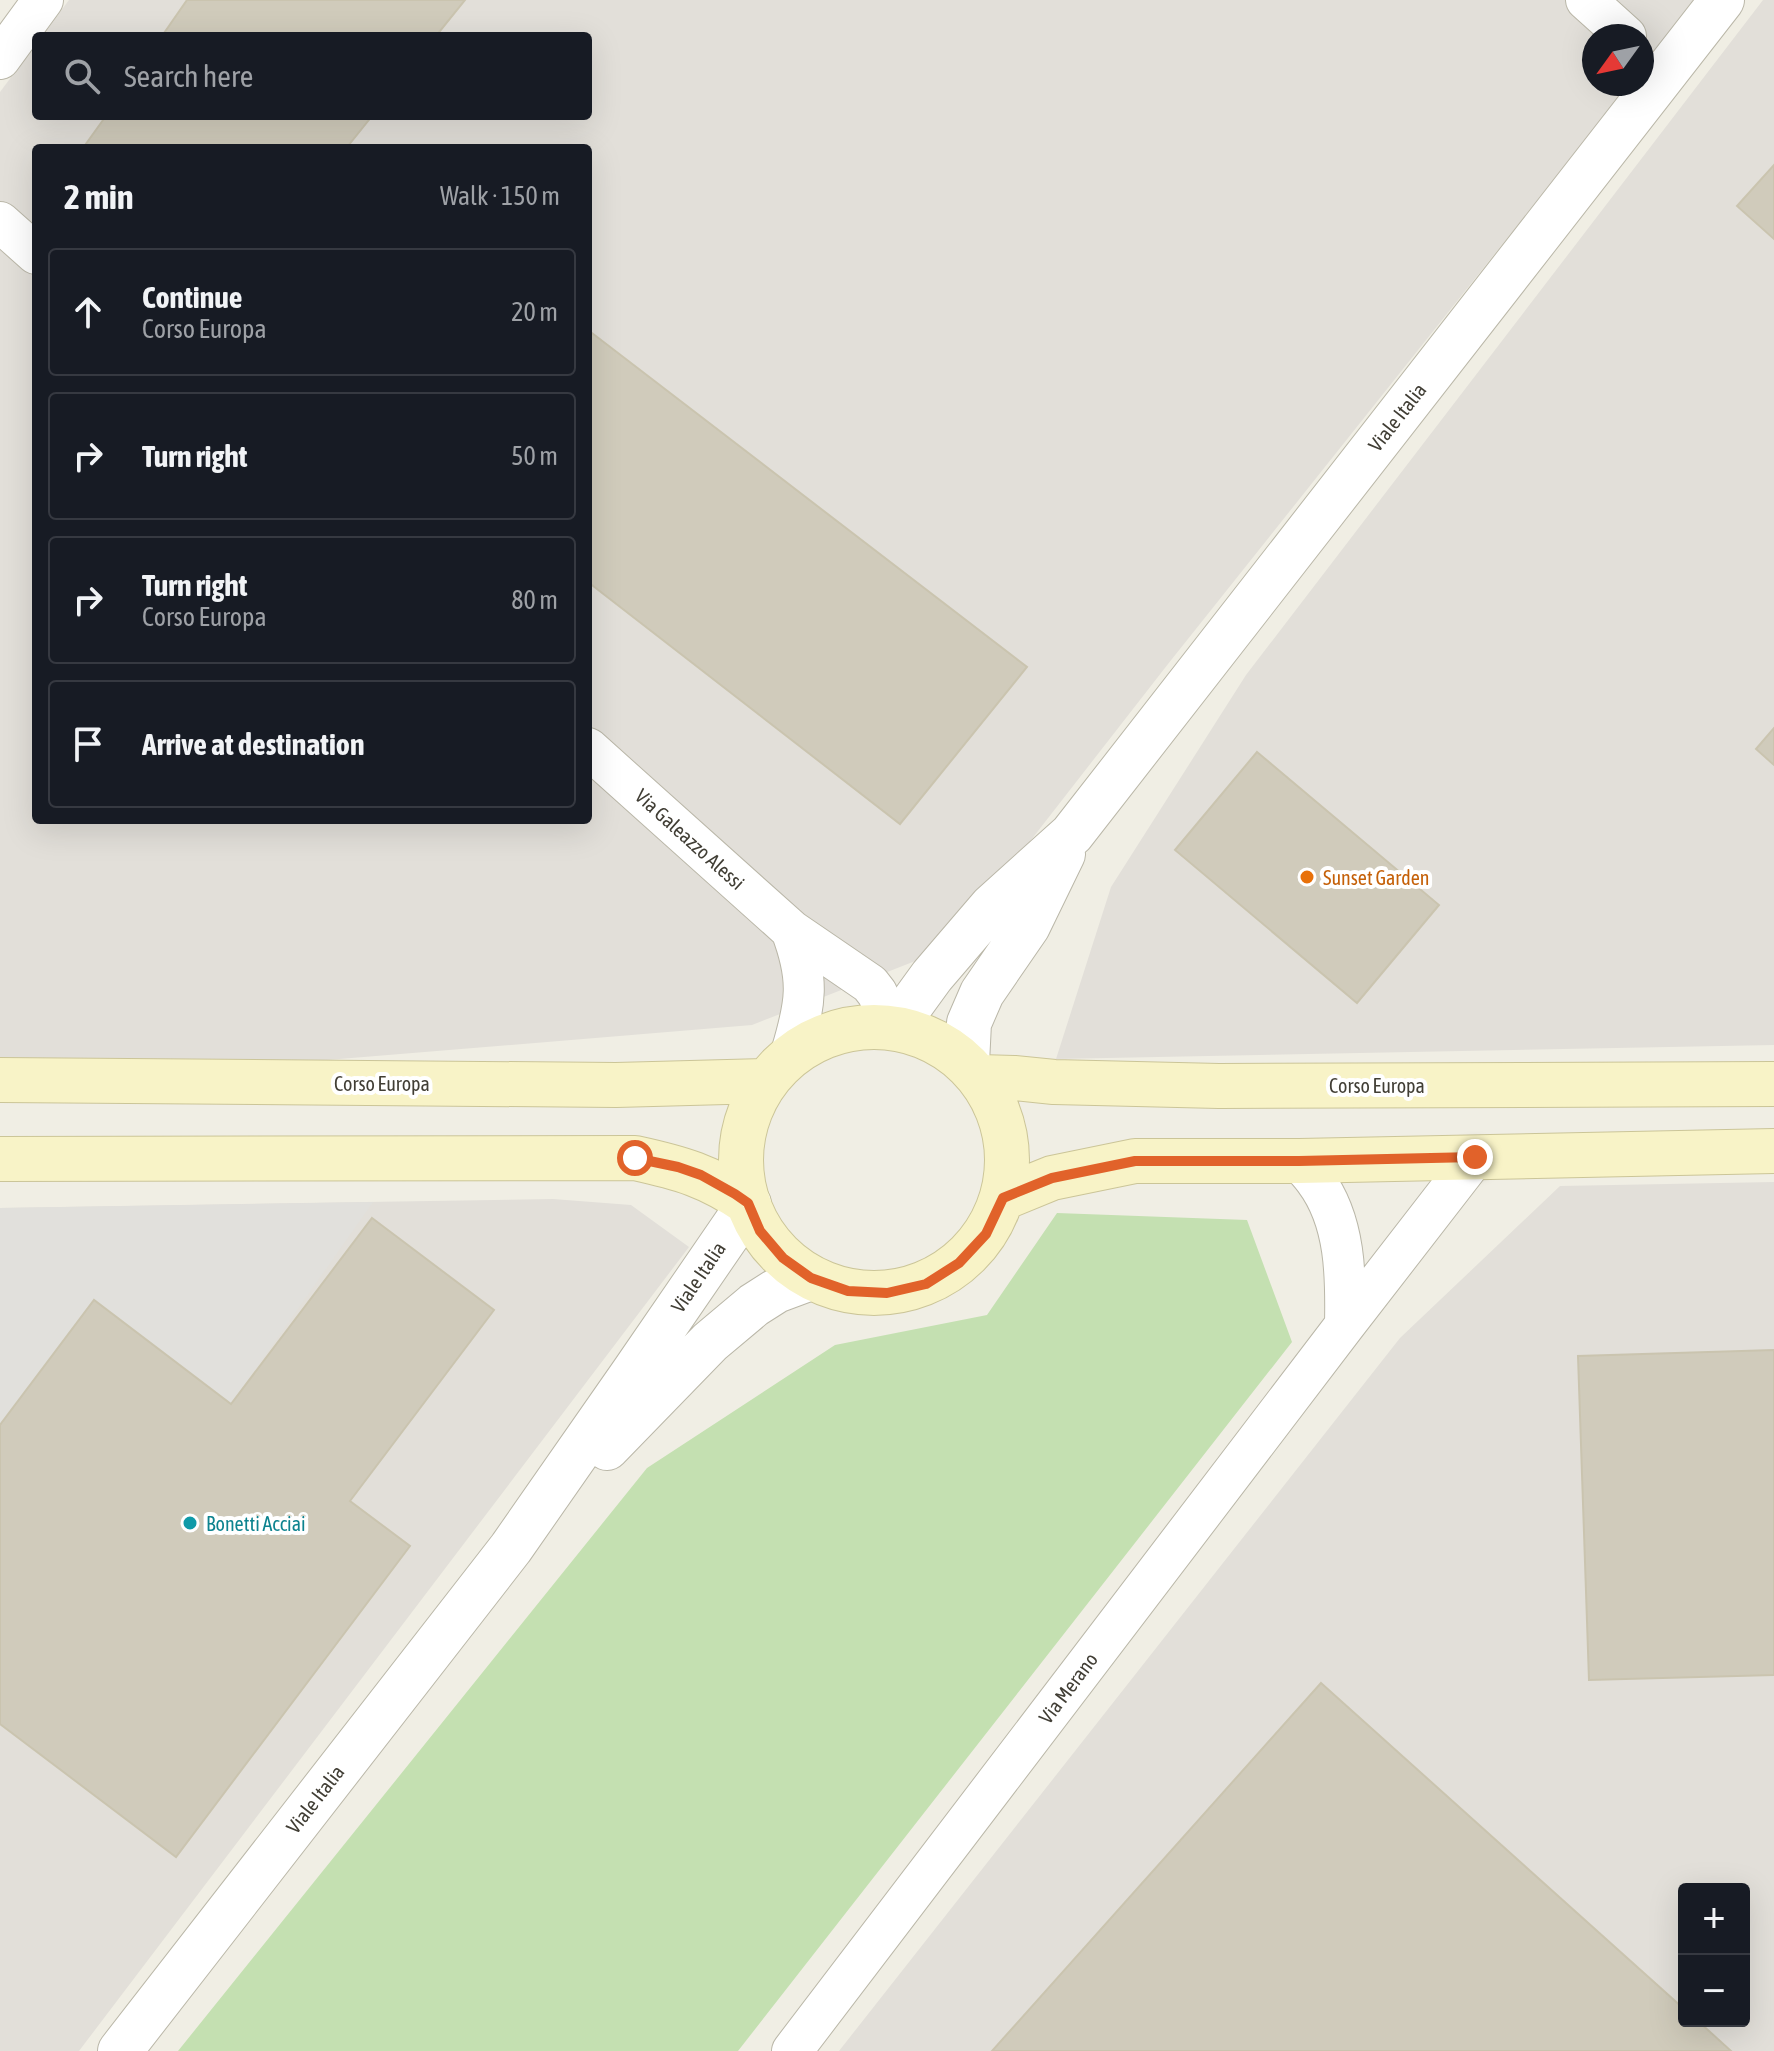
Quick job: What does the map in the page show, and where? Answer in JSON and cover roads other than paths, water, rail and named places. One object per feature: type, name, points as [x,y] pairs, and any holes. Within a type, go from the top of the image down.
[{"type":"main road","points":[[871,1024],[894,1027],[936,1040],[973,1070],[996,1104],[1006,1134],[1008,1167],[1003,1198],[986,1234],[959,1263],[926,1284],[887,1293],[848,1291],[811,1278],[783,1258],[760,1231],[742,1190],[740,1154],[747,1115],[778,1067],[822,1037],[871,1024]]},
{"type":"main road","name":"Corso Europa","points":[[0,1080],[600,1085],[778,1067]]},
{"type":"main road","name":"Corso Europa","points":[[973,1070],[1054,1082],[1219,1086],[1774,1084]]},
{"type":"main road","points":[[1003,1198],[1052,1178],[1135,1161],[1299,1161],[1774,1151]]},
{"type":"main road","points":[[0,1159],[635,1158],[701,1175],[748,1204]]},
{"type":"street","points":[[0,59],[43,0]]},
{"type":"street","points":[[1586,0],[1613,24]]},
{"type":"street","name":"Viale Italia","points":[[1654,61],[1722,0]]},
{"type":"street","name":"Viale Italia","points":[[894,1027],[932,976],[992,906],[1072,834],[1628,96]]},
{"type":"street","points":[[0,222],[32,250]]},
{"type":"street","name":"Via Galeazzo Alessi","points":[[592,752],[791,930],[870,984],[894,1027]]},
{"type":"street","name":"Viale Italia","points":[[973,1070],[969,1023],[982,993],[1028,926],[1072,834]]},
{"type":"street","points":[[778,1067],[801,1020],[805,985],[801,957],[791,930]]},
{"type":"street","name":"Via Merano","points":[[792,2051],[1475,1157]]},
{"type":"street","points":[[1299,1161],[1317,1181],[1340,1238],[1346,1280],[1345,1325]]},
{"type":"street","name":"Viale Italia","points":[[120,2051],[511,1548],[748,1204]]},
{"type":"street","name":"Viale Italia","points":[[511,1548],[710,1342],[776,1291],[811,1278]]},
{"type":"place","name":"Sunset Garden","points":[[1307,877]]},
{"type":"place","name":"Bonetti Acciai","points":[[190,1523]]}]
